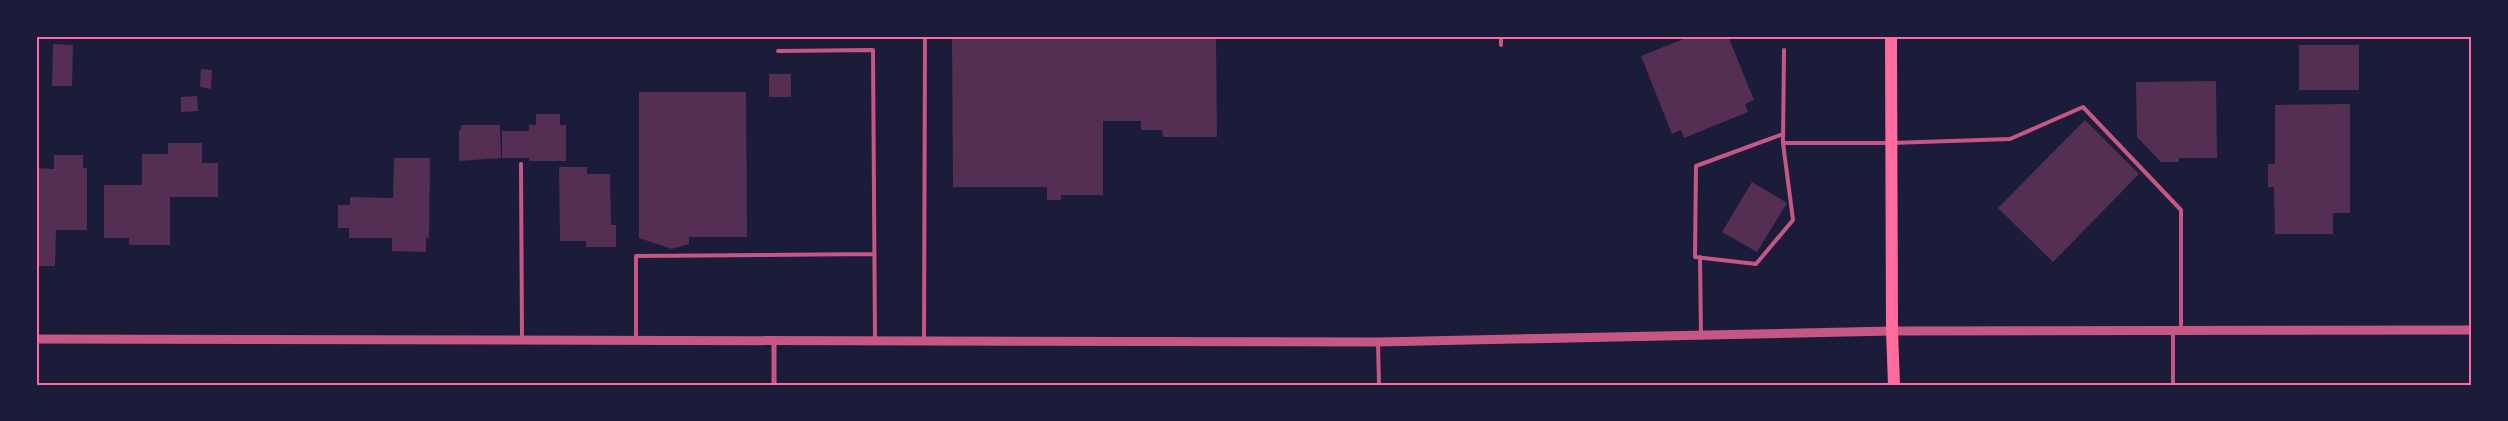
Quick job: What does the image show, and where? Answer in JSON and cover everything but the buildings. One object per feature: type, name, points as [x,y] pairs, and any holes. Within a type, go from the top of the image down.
[{"type":"main road","points":[[1891,36],[1892,331],[1894,385]]},
{"type":"street","points":[[36,339],[1378,342],[1892,331],[2472,330]]},
{"type":"street","points":[[774,341],[774,385]]},
{"type":"lane","points":[[924,341],[925,36]]},
{"type":"lane","points":[[1501,36],[1501,45]]},
{"type":"lane","points":[[778,51],[874,50],[875,341]]},
{"type":"lane","points":[[1783,134],[1696,166],[1695,257],[1756,264],[1793,220],[1783,143],[1784,50]]},
{"type":"lane","points":[[1783,143],[1891,143],[2010,139],[2083,107],[2181,210],[2177,331],[2173,385]]},
{"type":"lane","points":[[521,164],[522,340]]},
{"type":"lane","points":[[636,340],[636,256],[874,254]]},
{"type":"lane","points":[[1700,257],[1701,335]]},
{"type":"lane","points":[[1378,342],[1379,385]]}]
